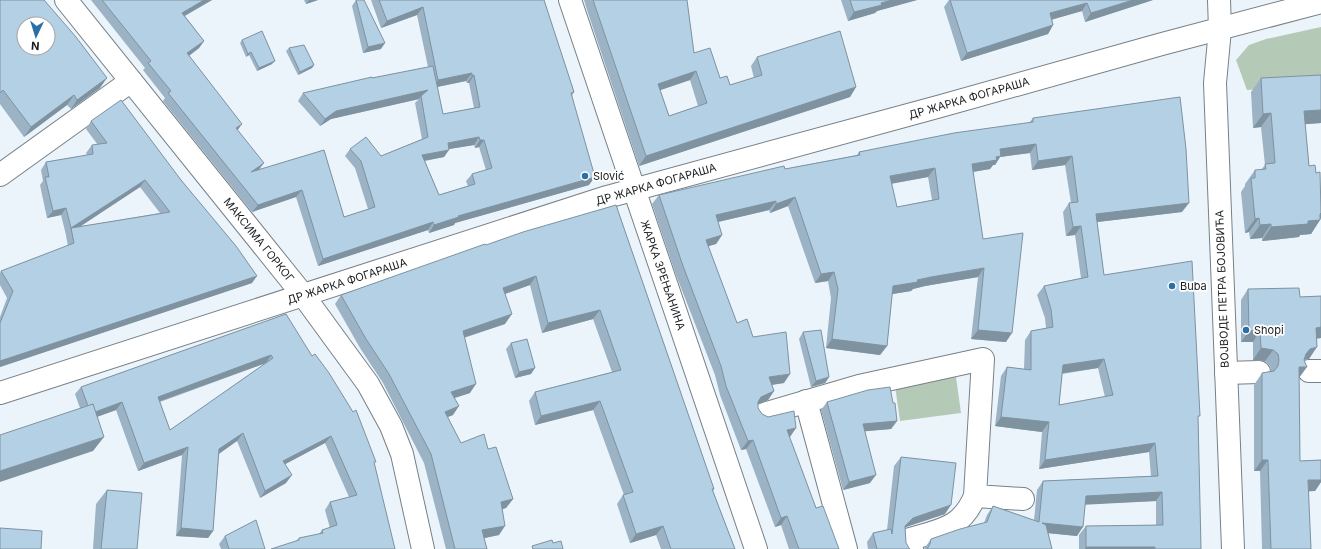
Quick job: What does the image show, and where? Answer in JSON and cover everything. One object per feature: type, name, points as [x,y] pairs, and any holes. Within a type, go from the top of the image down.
[{"type":"street","name":"МАКСИМА ГОРКОГ","points":[[66,0],[303,295],[368,384],[391,426],[402,454],[423,549]]},
{"type":"street","name":"ЖАРКА ЗРЕЊАНИНА","points":[[570,0],[634,189],[724,427],[756,549]]},
{"type":"street","name":"ВОЈВОДЕ ПЕТРА БОЈОВИЋА","points":[[1220,0],[1220,29],[1214,83],[1233,549]]},
{"type":"street","name":"ДР ЖАРКА ФОГАРАША","points":[[0,393],[634,189],[1321,2]]},
{"type":"street","points":[[0,175],[131,81]]},
{"type":"street","points":[[764,414],[859,386],[983,359],[975,496],[969,510],[947,529],[910,539],[912,549]]},
{"type":"street","points":[[1226,373],[1259,372]]},
{"type":"street","points":[[806,401],[846,549]]},
{"type":"street","points":[[975,496],[1023,499]]},
{"type":"green space","points":[[1321,27],[1321,85],[1247,90],[1236,60],[1249,45],[1266,39]]},
{"type":"green space","points":[[956,377],[961,413],[900,421],[895,386]]},
{"type":"building","points":[[0,0],[44,0],[76,37],[107,78],[77,100],[74,95],[31,127],[3,90],[0,93]]},
{"type":"building","points":[[102,0],[204,0],[182,13],[204,41],[187,53],[242,124],[236,128],[264,163],[251,172],[324,150],[344,217],[375,207],[361,161],[350,149],[366,137],[381,156],[428,137],[421,96],[428,90],[336,111],[325,119],[303,93],[372,77],[433,66],[443,114],[480,107],[474,75],[472,76],[472,73],[438,80],[423,7],[387,21],[379,0],[544,0],[574,92],[571,93],[595,177],[458,216],[459,217],[434,225],[433,222],[323,259],[302,190],[258,205],[168,93],[171,91],[148,63],[151,61]],"holes":[[[479,137],[480,140],[484,140],[492,168],[472,174],[475,184],[439,195],[422,155],[449,150],[448,143]]]},
{"type":"building","points":[[356,0],[364,0],[385,43],[368,47]]},
{"type":"building","points":[[593,0],[687,0],[694,53],[710,48],[720,78],[727,76],[730,85],[762,75],[757,57],[840,31],[856,87],[646,156]],"holes":[[[696,71],[707,103],[669,116],[658,84]]]},
{"type":"building","points":[[850,0],[892,0],[881,3],[882,5],[854,12]]},
{"type":"building","points":[[950,0],[1133,0],[1091,13],[1087,3],[1050,13],[1053,25],[967,53]]},
{"type":"building","points":[[262,31],[275,61],[259,68],[251,52],[248,54],[242,40]]},
{"type":"building","points":[[304,45],[314,65],[300,72],[289,48]]},
{"type":"building","points":[[1321,75],[1321,110],[1304,111],[1309,166],[1315,165],[1316,173],[1320,172],[1320,220],[1308,221],[1308,224],[1271,227],[1271,224],[1260,225],[1259,218],[1255,219],[1251,178],[1255,178],[1255,170],[1266,169],[1265,164],[1275,163],[1271,113],[1263,114],[1261,78]]},
{"type":"building","points":[[1180,97],[1186,149],[1189,203],[1096,214],[1104,275],[1192,261],[1200,416],[1198,416],[1201,549],[1086,547],[1086,526],[1163,525],[1162,492],[1086,496],[1083,527],[1042,523],[1046,525],[1052,549],[927,549],[931,539],[987,522],[993,506],[1039,522],[1043,481],[1158,476],[1155,443],[1045,460],[1049,422],[1001,417],[1007,367],[1031,370],[1031,331],[1053,327],[1051,309],[1044,286],[1088,277],[1081,226],[1073,227],[1069,203],[1078,202],[1072,156],[1038,161],[1036,144],[1000,149],[1001,156],[996,157],[997,160],[972,164],[983,239],[1023,233],[1012,333],[978,330],[984,268],[931,277],[917,280],[918,282],[893,286],[887,346],[832,339],[838,289],[834,272],[821,274],[795,197],[776,204],[776,201],[716,215],[722,235],[706,240],[737,323],[747,319],[753,337],[786,332],[790,374],[769,377],[774,391],[761,397],[758,402],[758,408],[762,414],[768,417],[794,411],[796,428],[787,430],[816,508],[823,506],[839,549],[799,549],[787,516],[781,518],[753,440],[748,441],[726,386],[721,366],[683,266],[659,195],[784,166],[785,169],[860,155],[859,152],[954,133],[1033,122],[1033,118]],"holes":[[[935,168],[939,199],[897,207],[890,176]],[[1104,359],[1113,395],[1059,405],[1063,365]]]},
{"type":"building","points":[[121,100],[181,180],[236,246],[257,276],[0,361],[0,323],[13,291],[1,271],[74,243],[66,208],[53,211],[45,177],[49,177],[46,162],[93,154],[92,145],[107,143],[91,121]],"holes":[[[145,180],[170,212],[71,228]]]},
{"type":"building","points":[[616,205],[714,489],[712,489],[735,549],[671,549],[663,526],[636,534],[623,495],[633,492],[600,401],[541,416],[535,392],[621,370],[600,310],[548,323],[536,276],[503,288],[512,314],[463,331],[476,384],[451,392],[459,406],[445,412],[461,443],[484,434],[488,449],[496,447],[513,499],[501,502],[505,526],[482,530],[487,549],[455,549],[431,454],[389,374],[366,339],[341,295],[485,244],[486,245],[523,232]]},
{"type":"building","points":[[1299,288],[1300,297],[1321,296],[1321,327],[1316,328],[1317,347],[1310,349],[1306,354],[1304,360],[1307,367],[1299,367],[1300,461],[1321,460],[1321,480],[1308,480],[1311,549],[1271,549],[1268,460],[1262,460],[1262,373],[1274,371],[1278,366],[1279,360],[1278,354],[1273,350],[1261,348],[1260,330],[1249,331],[1248,289]]},
{"type":"building","points":[[286,314],[312,356],[315,354],[329,373],[353,412],[356,410],[376,462],[374,462],[395,549],[271,549],[299,540],[299,538],[323,533],[322,530],[337,525],[330,502],[357,495],[331,436],[283,461],[292,475],[265,491],[243,433],[219,449],[213,531],[181,528],[188,447],[144,463],[122,402],[95,412],[93,404],[88,406],[81,387]],"holes":[[[271,355],[273,358],[170,430],[158,397]]]},
{"type":"building","points":[[821,330],[829,377],[816,381],[803,332]]},
{"type":"building","points":[[527,339],[535,368],[519,372],[511,343]]},
{"type":"building","points":[[890,387],[893,403],[895,403],[897,421],[863,424],[876,475],[849,482],[827,402],[868,390]]},
{"type":"building","points":[[93,404],[104,437],[0,471],[0,435]]},
{"type":"building","points":[[901,457],[956,463],[951,505],[913,518],[905,526],[906,543],[910,549],[877,549],[873,533],[891,529],[892,534]]},
{"type":"building","points":[[107,490],[142,493],[137,549],[101,549]]},
{"type":"building","points":[[256,520],[265,549],[229,549],[225,536]]},
{"type":"building","points":[[0,528],[42,531],[41,549],[0,549]]},
{"type":"building","points":[[552,540],[553,543],[561,541],[563,549],[533,549],[532,546]]},
{"type":"place","name":"Slović","points":[[585,176]]},
{"type":"place","name":"Buba","points":[[1172,286]]},
{"type":"place","name":"Shopi","points":[[1246,330]]}]
